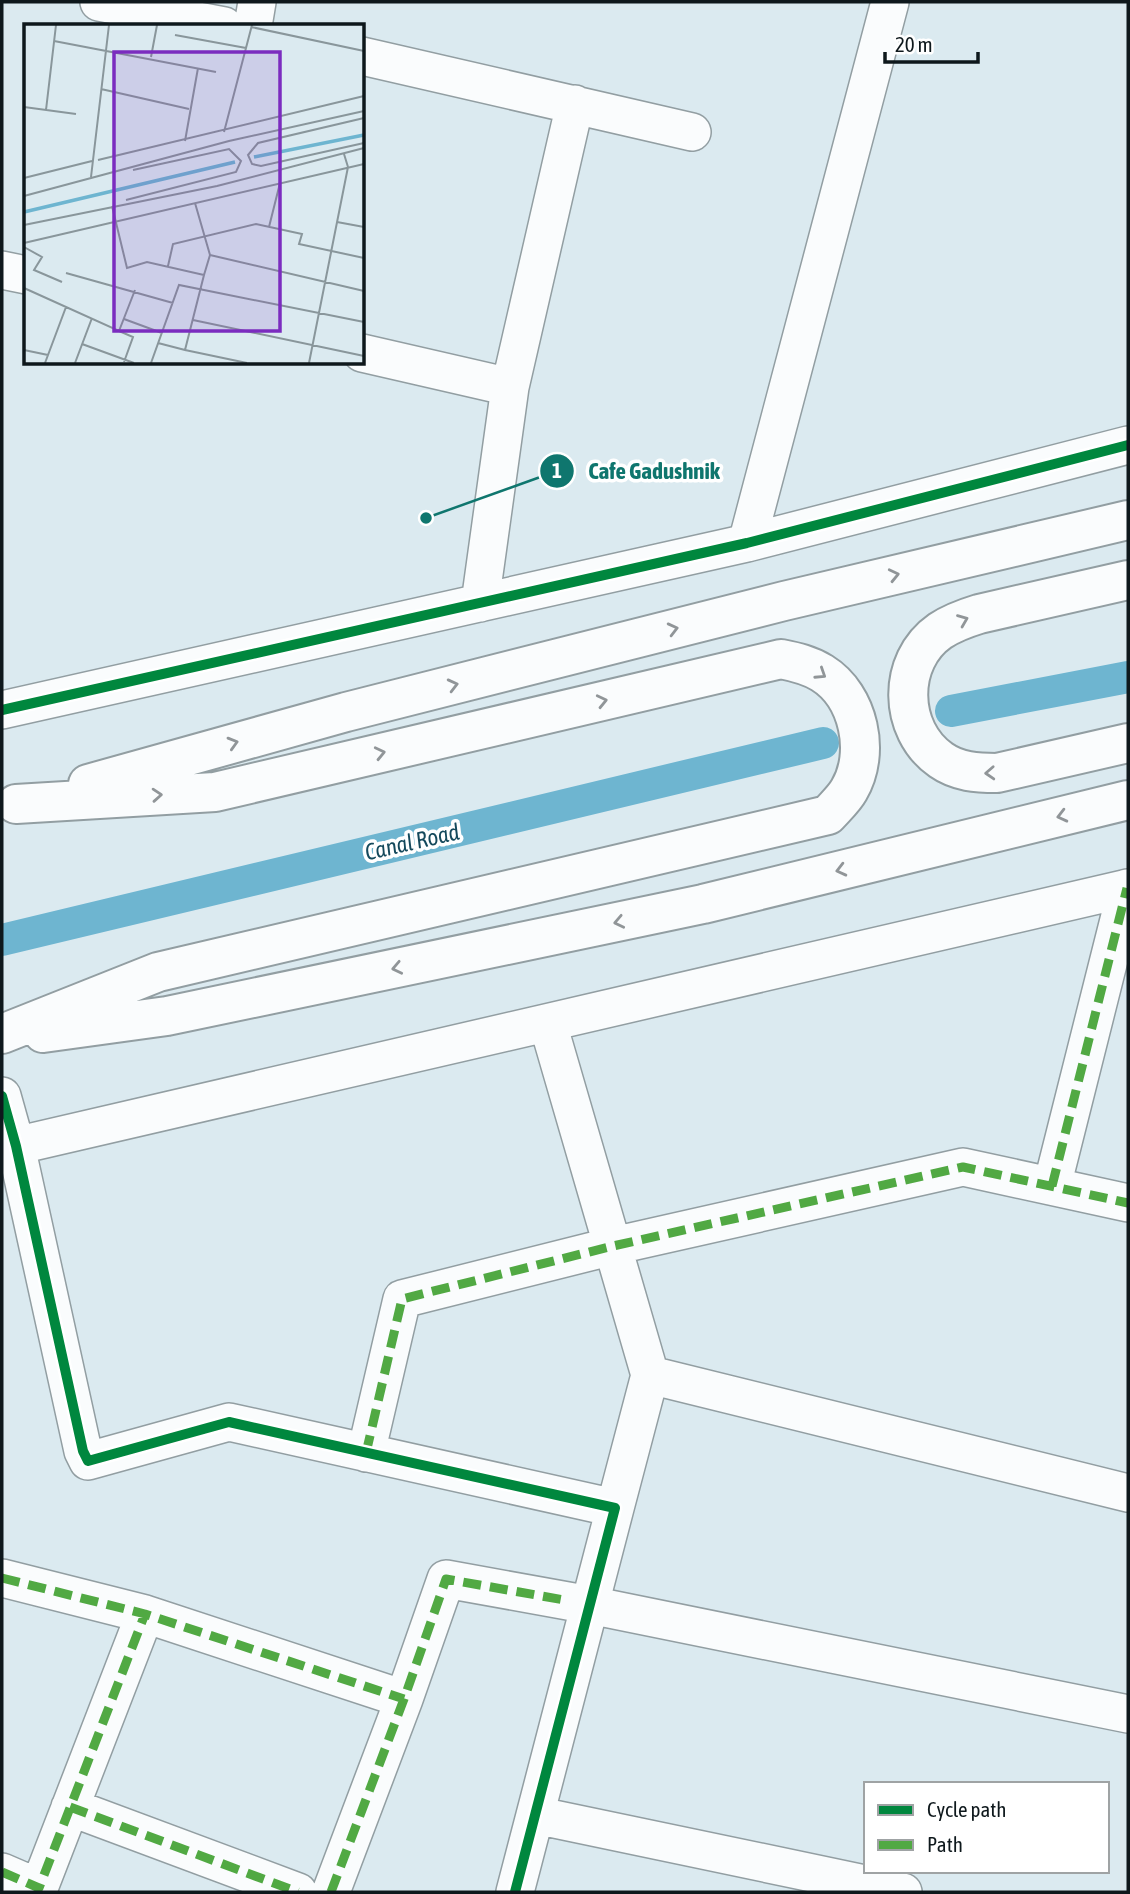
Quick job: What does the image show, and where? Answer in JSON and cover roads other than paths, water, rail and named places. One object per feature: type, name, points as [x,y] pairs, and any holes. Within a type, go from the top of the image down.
[{"type":"highway","points":[[9,806],[346,712],[784,601],[1128,520]]},
{"type":"highway","points":[[1128,580],[979,614],[941,630],[929,640],[915,660],[908,681],[907,700],[912,721],[924,744],[940,760],[958,769],[976,773],[997,773],[1128,743]]},
{"type":"highway","points":[[2,1036],[158,972],[828,815],[849,790],[859,765],[861,738],[853,710],[838,687],[824,674],[804,664],[781,659],[215,792],[9,806]]},
{"type":"highway","points":[[2,1036],[167,1016],[703,904],[1128,800]]},
{"type":"street","points":[[99,2],[214,24]]},
{"type":"street","points":[[253,24],[257,2]]},
{"type":"street","points":[[747,543],[890,2]]},
{"type":"street","points":[[364,56],[692,132]]},
{"type":"street","points":[[480,603],[510,387],[575,104]]},
{"type":"street","points":[[2,270],[24,275]]},
{"type":"street","points":[[364,353],[510,387]]},
{"type":"street","points":[[2,709],[747,543],[1128,445]]},
{"type":"street","points":[[9,1147],[1127,888],[1052,1186]]},
{"type":"street","points":[[514,1892],[650,1374],[548,1024]]},
{"type":"street","points":[[2,1096],[9,1147],[83,1451],[88,1461],[229,1422],[615,1508]]},
{"type":"street","points":[[366,1453],[401,1299],[613,1246],[963,1167],[1128,1203]]},
{"type":"street","points":[[650,1374],[1128,1493]]},
{"type":"street","points":[[2,1578],[145,1614],[404,1699]]},
{"type":"street","points":[[331,1892],[446,1579],[590,1605],[1128,1714]]},
{"type":"street","points":[[2,1872],[44,1890],[70,1807],[145,1614]]},
{"type":"street","points":[[70,1807],[298,1892]]},
{"type":"street","points":[[535,1815],[903,1892]]},
{"type":"waterway","points":[[951,711],[1128,677]]},
{"type":"waterway","name":"Canal Road","points":[[2,940],[823,743]]},
{"type":"place","name":"Cafe Gadushnik","points":[[426,518]]}]
